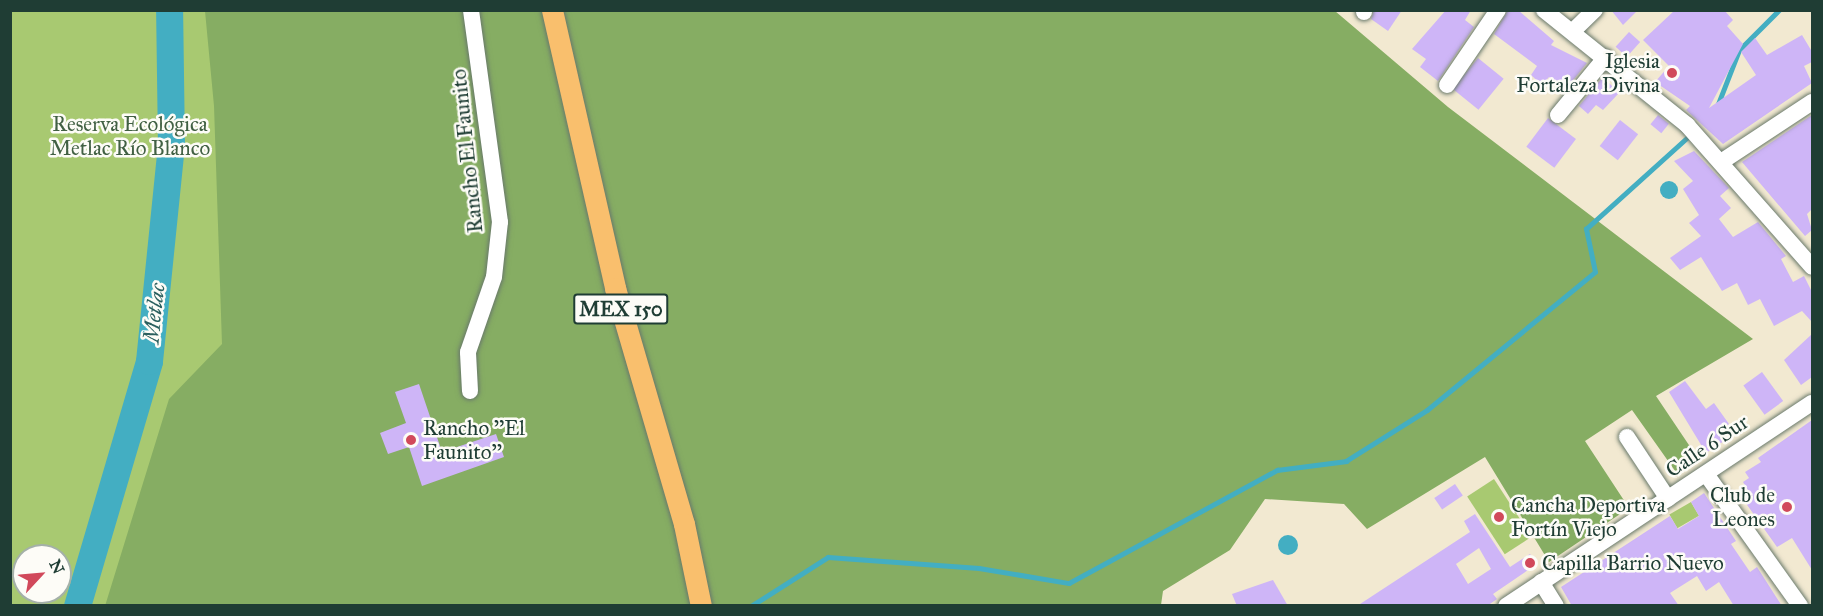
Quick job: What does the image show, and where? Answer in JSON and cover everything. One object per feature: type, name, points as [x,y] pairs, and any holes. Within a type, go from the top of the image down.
[{"type":"main road","name":"MEX 150","points":[[552,10],[615,288],[684,524],[700,606]]},
{"type":"street","name":"Rancho El Faunito","points":[[470,391],[468,352],[494,277],[500,222],[471,10]]},
{"type":"street","points":[[1447,85],[1498,10]]},
{"type":"street","points":[[1544,10],[1574,30],[1687,125],[1812,267]]},
{"type":"street","points":[[1574,30],[1595,10]]},
{"type":"street","points":[[1558,115],[1606,57]]},
{"type":"street","points":[[1721,162],[1812,102]]},
{"type":"street","name":"Calle 6 Sur","points":[[1506,606],[1812,403]]},
{"type":"street","points":[[1627,437],[1668,499]]},
{"type":"street","points":[[1706,474],[1800,606]]},
{"type":"street","points":[[1541,582],[1556,606]]},
{"type":"green space","name":"Reserva Ecológica Metlac Río Blanco","points":[[10,11],[259,11],[218,605],[11,605]]},
{"type":"green space","points":[[205,11],[1335,11],[1448,107],[1753,339],[1656,396],[1699,460],[1678,475],[1632,410],[1585,441],[1629,508],[1549,562],[1485,457],[1367,529],[1344,504],[1265,499],[1230,550],[1163,591],[1161,605],[105,606],[169,399],[222,344],[214,106]]},
{"type":"green space","name":"Cancha Deportiva Fortín Viejo","points":[[1494,479],[1532,537],[1505,554],[1467,496]]},
{"type":"green space","points":[[1691,502],[1699,516],[1677,528],[1669,514]]},
{"type":"water","points":[[1669,181],[1675,184],[1678,190],[1675,196],[1669,199],[1663,196],[1660,190],[1663,184]]},
{"type":"water","points":[[1284,535],[1292,535],[1298,541],[1298,549],[1292,555],[1284,555],[1278,549],[1278,541]]},
{"type":"building","points":[[1374,10],[1402,10],[1388,31],[1371,19]]},
{"type":"building","points":[[1446,10],[1471,10],[1465,20],[1474,27],[1438,81],[1420,67],[1426,59],[1412,49]]},
{"type":"building","points":[[1508,10],[1518,10],[1554,41],[1551,45],[1587,63],[1566,89],[1549,77],[1542,85],[1531,75],[1537,66],[1494,34]]},
{"type":"building","points":[[1611,10],[1638,10],[1623,25]]},
{"type":"building","points":[[1675,10],[1724,10],[1733,20],[1727,26],[1743,44],[1709,108],[1756,75],[1741,52],[1755,38],[1767,55],[1802,35],[1811,50],[1812,62],[1804,66],[1812,83],[1723,144],[1686,110],[1690,106],[1655,82],[1669,66],[1643,40]]},
{"type":"building","points":[[1629,32],[1640,42],[1627,57],[1616,47]]},
{"type":"building","points":[[1478,58],[1504,79],[1478,110],[1453,89]]},
{"type":"building","points":[[1603,77],[1619,93],[1603,110],[1596,105],[1588,114],[1579,106]]},
{"type":"building","points":[[1658,115],[1669,124],[1661,133],[1650,124]]},
{"type":"building","points":[[1812,115],[1812,209],[1807,214],[1812,230],[1805,236],[1742,162]]},
{"type":"building","points":[[1548,118],[1576,139],[1554,168],[1526,147]]},
{"type":"building","points":[[1620,120],[1638,134],[1618,160],[1600,146]]},
{"type":"building","points":[[1694,151],[1729,188],[1720,196],[1731,208],[1719,219],[1733,237],[1758,222],[1786,256],[1781,259],[1793,282],[1804,276],[1812,292],[1812,322],[1802,311],[1774,326],[1760,299],[1748,305],[1737,283],[1722,291],[1701,257],[1680,270],[1670,258],[1701,236],[1689,223],[1699,215],[1683,189],[1693,181],[1674,161]]},
{"type":"building","points":[[1812,334],[1812,377],[1801,385],[1784,360]]},
{"type":"building","points":[[1762,372],[1783,401],[1765,415],[1743,386]]},
{"type":"building","points":[[1685,381],[1706,409],[1714,403],[1729,424],[1721,430],[1727,439],[1706,453],[1669,392]]},
{"type":"building","name":"Rancho ''El Faunito''","points":[[419,384],[442,452],[496,434],[504,457],[422,486],[409,447],[388,454],[380,433],[406,423],[395,392]]},
{"type":"building","points":[[1812,420],[1812,570],[1792,538],[1777,547],[1745,502],[1752,497],[1743,482],[1749,478],[1745,472],[1761,462],[1758,458]]},
{"type":"building","points":[[1455,484],[1463,496],[1442,510],[1434,498]]},
{"type":"building","points":[[1704,493],[1736,541],[1731,544],[1750,572],[1757,567],[1782,606],[1734,606],[1719,582],[1706,591],[1697,576],[1670,593],[1679,606],[1572,606],[1561,587],[1670,516],[1678,529],[1699,516],[1691,502]]},
{"type":"building","points":[[1475,514],[1510,567],[1530,554],[1537,564],[1493,594],[1497,599],[1487,606],[1357,606],[1470,532],[1464,521]],"holes":[[[1479,548],[1491,569],[1468,584],[1456,564]]]},
{"type":"building","points":[[1273,580],[1288,606],[1237,606],[1232,594]]},
{"type":"waterway","name":"Metlac","points":[[77,606],[149,361],[171,146],[169,10]]},
{"type":"waterway","points":[[1718,104],[1739,50],[1779,10]]},
{"type":"waterway","points":[[751,606],[828,557],[979,568],[1069,583],[1277,470],[1346,461],[1427,410],[1595,272],[1586,229],[1690,135]]},
{"type":"place","name":"Iglesia Fortaleza Divina","points":[[1672,73]]},
{"type":"place","name":"Rancho ''El Faunito''","points":[[411,440]]},
{"type":"place","name":"Club de Leones","points":[[1787,507]]},
{"type":"place","name":"Cancha Deportiva Fortín Viejo","points":[[1499,517]]},
{"type":"place","name":"Capilla Barrio Nuevo","points":[[1530,563]]}]
